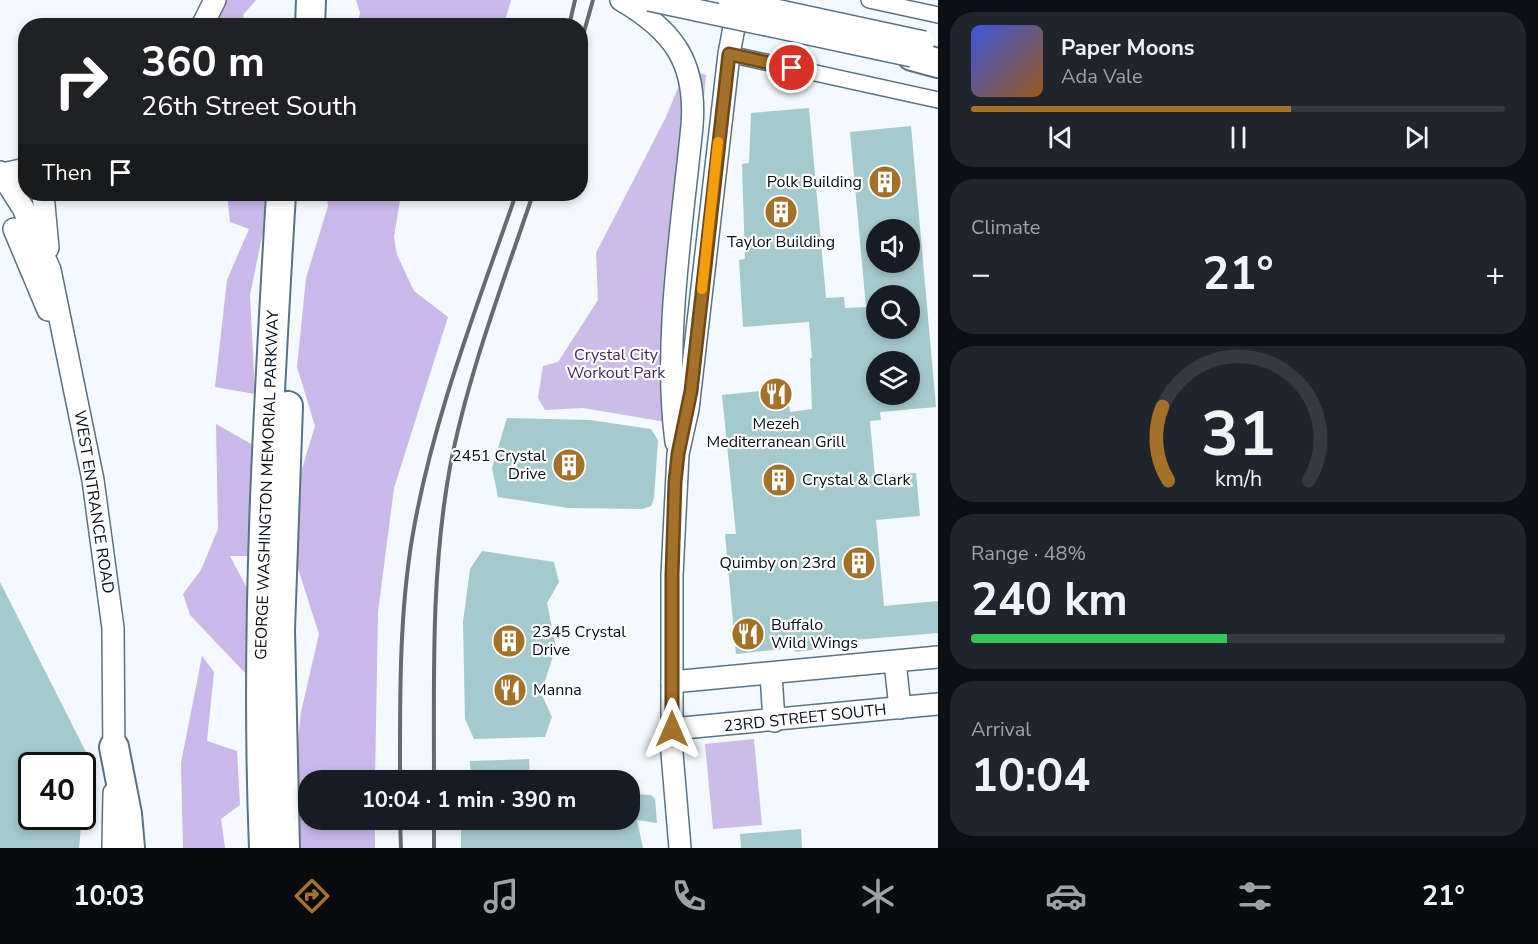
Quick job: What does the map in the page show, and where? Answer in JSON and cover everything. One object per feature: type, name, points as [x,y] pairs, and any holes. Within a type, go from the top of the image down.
[{"type":"highway","points":[[291,18],[292,0]]},
{"type":"highway","points":[[310,18],[311,0]]},
{"type":"highway","name":"GEORGE WASHINGTON MEMORIAL PARKWAY","points":[[264,848],[260,735],[260,594],[263,488],[281,201]]},
{"type":"highway","name":"GEORGE WASHINGTON MEMORIAL PARKWAY","points":[[285,848],[281,734],[281,596],[298,201]]},
{"type":"highway","points":[[114,747],[127,814],[130,848]]},
{"type":"main road","points":[[202,18],[205,0]]},
{"type":"main road","points":[[205,18],[215,0]]},
{"type":"main road","points":[[621,0],[645,15],[664,31],[685,63],[691,82],[693,104],[672,354],[671,405],[678,454]]},
{"type":"main road","points":[[649,0],[931,51]]},
{"type":"main road","points":[[729,0],[931,51]]},
{"type":"main road","points":[[680,848],[672,729],[672,554],[678,454],[688,409],[729,54],[739,0]]},
{"type":"main road","points":[[1,173],[18,170]]},
{"type":"main road","name":"WEST ENTRANCE ROAD","points":[[1,173],[18,200]]},
{"type":"main road","name":"WEST ENTRANCE ROAD","points":[[19,201],[50,270],[93,480],[108,580],[114,647],[113,848]]},
{"type":"main road","points":[[44,201],[50,270]]},
{"type":"main road","points":[[14,229],[67,355]]},
{"type":"main road","points":[[672,682],[938,657]]},
{"type":"main road","points":[[895,662],[900,708]]},
{"type":"main road","points":[[771,674],[774,721]]},
{"type":"main road","name":"23RD STREET SOUTH","points":[[672,729],[938,704]]},
{"type":"street","points":[[869,0],[938,15]]},
{"type":"street","points":[[729,54],[938,100]]},
{"type":"green space","name":"Crystal City Workout Park","points":[[696,72],[706,75],[701,131],[682,130],[676,194],[673,194],[666,422],[583,408],[545,410],[538,398],[543,366],[558,362],[598,300],[596,253],[666,117],[677,90],[685,79]]},
{"type":"green space","points":[[754,739],[762,825],[713,829],[705,744]]},
{"type":"shaded area","points":[[221,0],[256,0],[243,15],[244,18],[215,18]]},
{"type":"shaded area","points":[[356,0],[511,0],[506,18],[359,18],[360,13]]},
{"type":"shaded area","points":[[228,201],[265,201],[263,232],[250,295],[255,394],[215,387],[227,280],[249,229],[230,222]]},
{"type":"shaded area","points":[[327,201],[400,201],[394,237],[397,255],[414,291],[448,317],[394,488],[378,612],[375,770],[298,770],[298,830],[375,830],[375,848],[295,848],[292,798],[301,712],[319,634],[295,559],[301,472],[315,426],[297,367],[306,278],[328,206]]},
{"type":"shaded area","points":[[216,424],[253,445],[250,556],[230,556],[249,592],[248,676],[190,615],[183,594],[201,570],[218,529]]},
{"type":"shaded area","points":[[202,656],[214,672],[207,741],[237,751],[240,805],[221,819],[225,848],[183,848],[181,763]]},
{"type":"building","points":[[809,108],[826,298],[844,297],[845,308],[866,307],[850,132],[911,126],[919,219],[866,219],[866,273],[920,273],[920,227],[936,407],[880,412],[881,420],[870,421],[875,477],[916,473],[920,516],[876,520],[884,606],[938,601],[938,633],[842,641],[828,645],[828,648],[795,652],[794,648],[736,654],[725,534],[736,534],[722,395],[787,388],[790,412],[812,409],[809,322],[743,327],[739,260],[745,259],[742,164],[749,163],[751,113]]},
{"type":"building","name":"2451 Crystal Drive","points":[[507,418],[590,420],[651,429],[658,440],[654,498],[651,506],[642,509],[568,508],[498,497],[492,468]]},
{"type":"building","name":"2345 Crystal Drive","points":[[482,551],[554,562],[559,582],[547,603],[556,647],[541,693],[552,717],[545,737],[474,739],[465,719],[463,622],[470,569]]},
{"type":"building","points":[[0,582],[86,752],[18,752],[18,830],[81,830],[79,848],[0,848]]},
{"type":"building","points":[[529,759],[530,770],[470,770],[470,761]]},
{"type":"building","points":[[640,794],[651,795],[655,799],[657,823],[640,820]]},
{"type":"building","points":[[801,829],[802,848],[741,848],[740,834]]},
{"type":"building","points":[[461,830],[639,830],[643,848],[461,848]]},
{"type":"railway","points":[[571,18],[575,0]]},
{"type":"railway","points":[[588,18],[593,0]]},
{"type":"railway","points":[[400,770],[401,659],[412,539],[443,407],[514,201]]},
{"type":"railway","points":[[434,770],[434,663],[439,545],[450,467],[476,363],[531,201]]},
{"type":"railway","points":[[400,830],[401,848]]},
{"type":"railway","points":[[434,830],[434,848]]},
{"type":"slow traffic","points":[[702,289],[718,142]]},
{"type":"place","name":"Polk Building","points":[[885,182]]},
{"type":"place","name":"Taylor Building","points":[[781,212]]},
{"type":"place","name":"Mezeh Mediterranean Grill","points":[[776,394]]},
{"type":"place","name":"2451 Crystal Drive","points":[[569,465]]},
{"type":"place","name":"Crystal & Clark","points":[[779,480]]},
{"type":"place","name":"Quimby on 23rd","points":[[859,563]]},
{"type":"place","name":"Buffalo Wild Wings","points":[[748,634]]},
{"type":"place","name":"2345 Crystal Drive","points":[[509,641]]},
{"type":"place","name":"Manna","points":[[510,690]]},
{"type":"route","points":[[672,729],[672,575],[675,482],[678,454],[691,391],[729,54],[792,68]]}]
